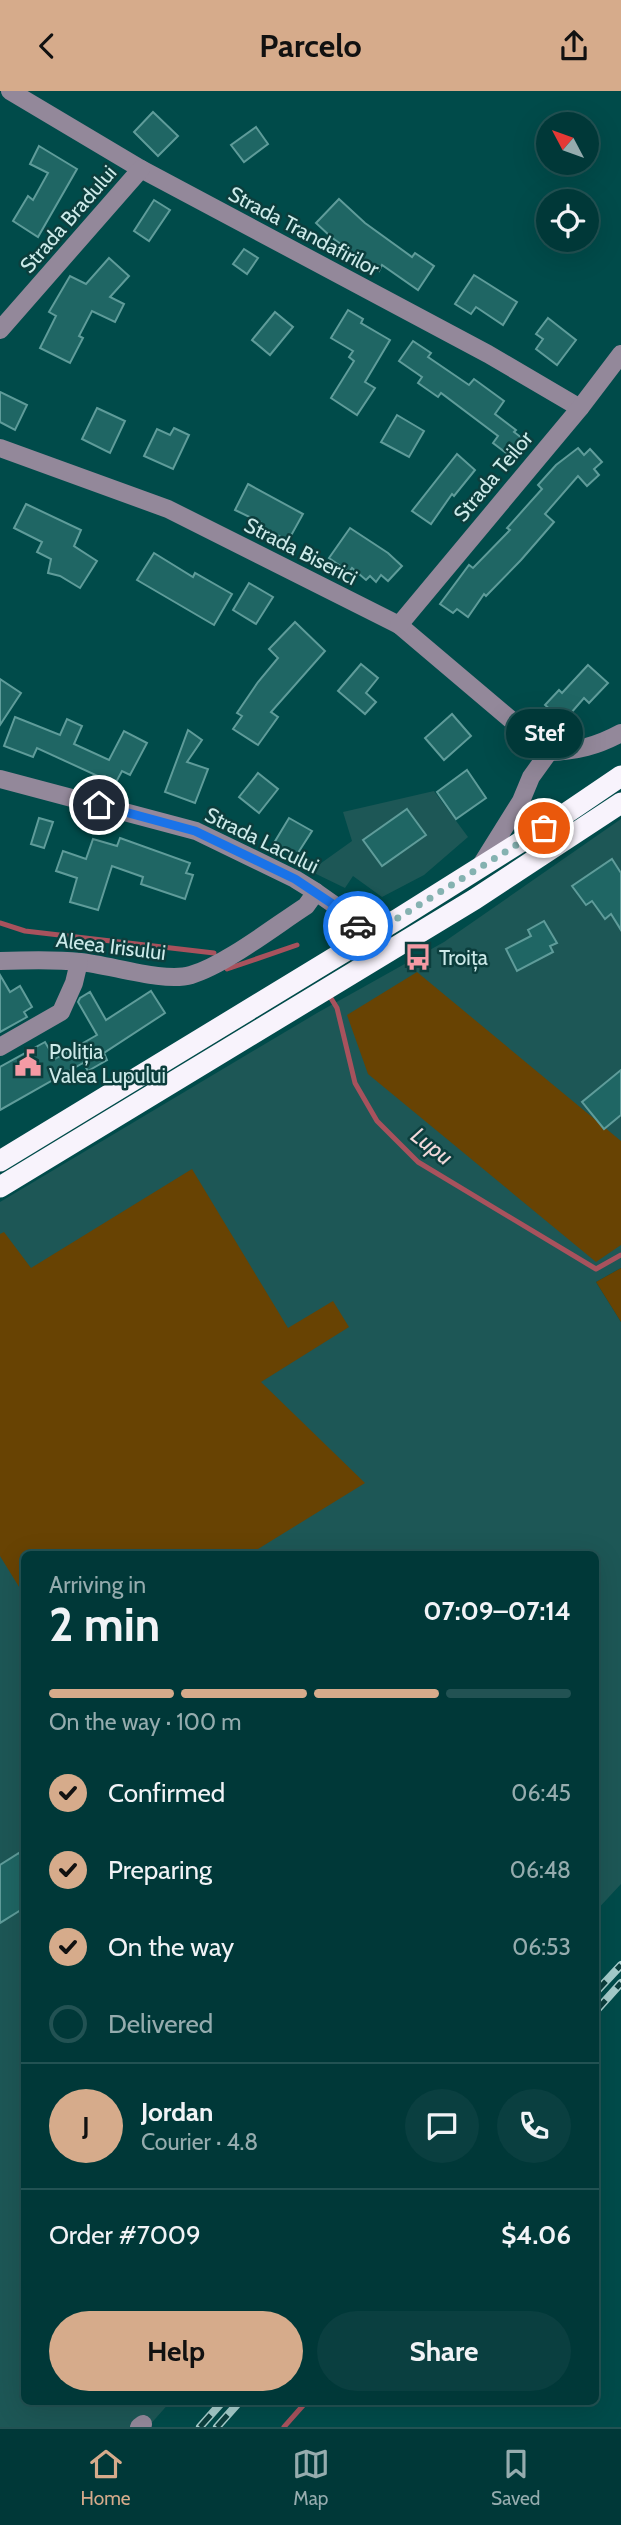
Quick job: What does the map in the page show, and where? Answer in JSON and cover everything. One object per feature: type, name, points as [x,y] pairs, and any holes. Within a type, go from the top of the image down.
[{"type":"highway","points":[[0,1161],[480,868],[621,776]]},
{"type":"highway","points":[[0,1187],[475,899],[621,803]]},
{"type":"street","name":"Strada Trandafirilor","points":[[9,91],[141,169],[488,354],[580,408]]},
{"type":"street","name":"Strada Bradului","points":[[0,330],[141,169]]},
{"type":"street","name":"Strada Teilor","points":[[399,625],[580,408],[621,354]]},
{"type":"street","name":"Strada Biserici","points":[[0,448],[168,509],[399,625],[550,752]]},
{"type":"street","points":[[480,868],[521,801],[531,777],[550,752],[576,751],[602,744],[621,733]]},
{"type":"street","name":"Strada Lacului","points":[[0,779],[195,831],[316,892],[343,911],[367,937]]},
{"type":"street","name":"Aleea Irisului","points":[[0,961],[34,959],[79,962],[169,977],[190,975],[211,967],[306,906],[316,892]]},
{"type":"street","points":[[0,1047],[61,1012],[74,983],[79,962]]},
{"type":"shaded area","points":[[434,791],[468,837],[424,875],[382,897],[353,876],[345,888],[310,871],[352,841],[343,812]]},
{"type":"shaded area","points":[[621,819],[621,1268],[596,1282],[621,1322],[621,1884],[599,1908],[599,1551],[21,1551],[21,2405],[167,2405],[148,2427],[0,2427],[0,1202],[317,1013],[444,942]]},
{"type":"shaded area","points":[[417,972],[621,1141],[621,1245],[596,1262],[368,1074],[347,1015]]},
{"type":"shaded area","points":[[192,1169],[288,1328],[333,1301],[349,1327],[261,1382],[365,1483],[255,1551],[21,1551],[21,1590],[0,1556],[0,1234],[4,1232],[31,1268]]},
{"type":"shaded area","points":[[621,1268],[621,1322],[596,1282]]},
{"type":"building","points":[[153,112],[178,136],[158,156],[134,132]]},
{"type":"building","points":[[256,127],[268,144],[244,162],[231,145]]},
{"type":"building","points":[[39,146],[77,169],[38,237],[13,221],[28,196],[33,200],[48,173],[30,164]]},
{"type":"building","points":[[339,199],[365,223],[412,257],[415,253],[434,266],[418,290],[382,265],[379,271],[316,223]]},
{"type":"building","points":[[154,200],[170,210],[149,241],[134,231]]},
{"type":"building","points":[[244,249],[258,258],[247,274],[233,264]]},
{"type":"building","points":[[109,258],[129,276],[110,297],[124,304],[115,322],[92,311],[79,336],[83,338],[70,363],[40,348],[56,316],[49,312],[70,276],[86,284]]},
{"type":"building","points":[[474,275],[517,302],[503,325],[476,307],[471,314],[455,304]]},
{"type":"building","points":[[348,310],[363,319],[361,323],[390,340],[365,382],[375,388],[357,415],[331,398],[354,361],[349,357],[353,351],[331,338]]},
{"type":"building","points":[[275,312],[293,327],[270,355],[252,340]]},
{"type":"building","points":[[548,318],[576,340],[557,365],[536,349],[543,339],[536,334]]},
{"type":"building","points":[[413,341],[431,353],[428,357],[469,385],[474,379],[504,401],[495,414],[527,442],[514,459],[493,443],[498,436],[441,393],[438,397],[418,383],[422,377],[399,361]]},
{"type":"building","points":[[0,392],[27,405],[15,430],[0,422]]},
{"type":"building","points":[[97,408],[125,421],[110,453],[82,439]]},
{"type":"building","points":[[397,415],[424,431],[409,457],[381,442]]},
{"type":"building","points":[[174,428],[189,435],[173,469],[144,456],[157,429],[170,435]]},
{"type":"building","points":[[578,448],[584,455],[590,449],[602,462],[594,469],[599,475],[587,486],[578,476],[545,514],[554,522],[486,596],[484,594],[468,617],[457,609],[453,613],[440,604],[469,565],[473,568],[510,530],[507,528],[542,489],[538,485],[556,465]]},
{"type":"building","points":[[457,454],[475,470],[454,496],[452,494],[431,524],[412,511]]},
{"type":"building","points":[[248,484],[303,514],[288,541],[258,525],[260,522],[235,510]]},
{"type":"building","points":[[26,504],[81,530],[74,546],[97,561],[80,588],[60,576],[48,573],[51,559],[37,552],[42,542],[14,528]]},
{"type":"building","points":[[350,528],[388,553],[402,566],[388,581],[381,575],[376,582],[370,576],[366,580],[352,568],[349,572],[329,558]]},
{"type":"building","points":[[154,553],[193,577],[195,573],[232,594],[214,625],[137,580]]},
{"type":"building","points":[[249,583],[273,597],[256,624],[233,610]]},
{"type":"building","points":[[295,622],[325,651],[271,712],[278,717],[258,745],[233,729],[242,716],[237,713],[278,658],[269,649]]},
{"type":"building","points":[[361,664],[378,678],[366,693],[376,702],[365,714],[338,691]]},
{"type":"building","points":[[588,665],[608,683],[589,703],[584,698],[564,721],[545,705],[559,690],[562,693]]},
{"type":"building","points":[[0,679],[21,693],[0,725]]},
{"type":"building","points":[[452,714],[471,736],[444,760],[425,738]]},
{"type":"building","points":[[15,717],[60,735],[67,719],[82,726],[74,744],[109,760],[124,731],[147,743],[130,775],[122,771],[115,784],[37,748],[33,757],[4,746]]},
{"type":"building","points":[[188,730],[202,740],[187,762],[208,769],[195,803],[165,792]]},
{"type":"building","points":[[467,770],[486,798],[456,819],[437,792]]},
{"type":"building","points":[[258,773],[278,789],[259,813],[239,797]]},
{"type":"building","points":[[407,809],[426,835],[382,866],[363,840]]},
{"type":"building","points":[[39,818],[53,822],[44,848],[31,844]]},
{"type":"building","points":[[289,818],[312,831],[296,856],[274,843]]},
{"type":"building","points":[[120,838],[190,863],[186,873],[193,875],[185,899],[141,884],[143,877],[112,866],[98,910],[70,902],[77,878],[56,871],[63,851],[86,859],[93,839],[117,846]]},
{"type":"building","points":[[612,859],[621,873],[621,930],[611,914],[605,919],[592,901],[586,905],[572,886]]},
{"type":"building","points":[[544,921],[557,943],[550,946],[553,952],[517,971],[506,949],[531,936],[528,930]]},
{"type":"building","points":[[0,975],[10,992],[20,986],[32,1007],[24,1012],[27,1017],[0,1032]]},
{"type":"building","points":[[151,991],[165,1013],[104,1053],[107,1060],[88,1071],[83,1063],[0,1110],[0,1067],[45,1042],[55,1059],[97,1035],[78,1002],[80,998],[90,992],[106,1020]]},
{"type":"building","points":[[621,1070],[621,1115],[604,1129],[582,1102]]},
{"type":"building","points":[[19,1853],[21,1857],[21,1910],[0,1923],[0,1865]]},
{"type":"waterway","name":"Lupu","points":[[0,923],[25,931],[214,953]]},
{"type":"waterway","name":"Lupu","points":[[227,969],[297,945]]},
{"type":"waterway","name":"Lupu","points":[[329,995],[337,1008],[355,1083],[377,1121],[418,1162],[596,1269],[621,1255]]},
{"type":"waterway","points":[[284,2427],[303,2405]]},
{"type":"railway","points":[[599,1989],[621,1965]]},
{"type":"railway","points":[[599,2008],[621,1983]]},
{"type":"railway","points":[[200,2427],[219,2405]]},
{"type":"railway","points":[[217,2427],[236,2405]]},
{"type":"way so far","points":[[358,926],[367,937],[544,828]]},
{"type":"place","name":"Stef","points":[[544,828]]},
{"type":"place","name":"Troița","points":[[418,957]]},
{"type":"place","name":"Poliția Valea Lupului","points":[[28,1063]]},
{"type":"route","points":[[99,805],[195,831],[295,879],[343,911],[358,926]]}]
